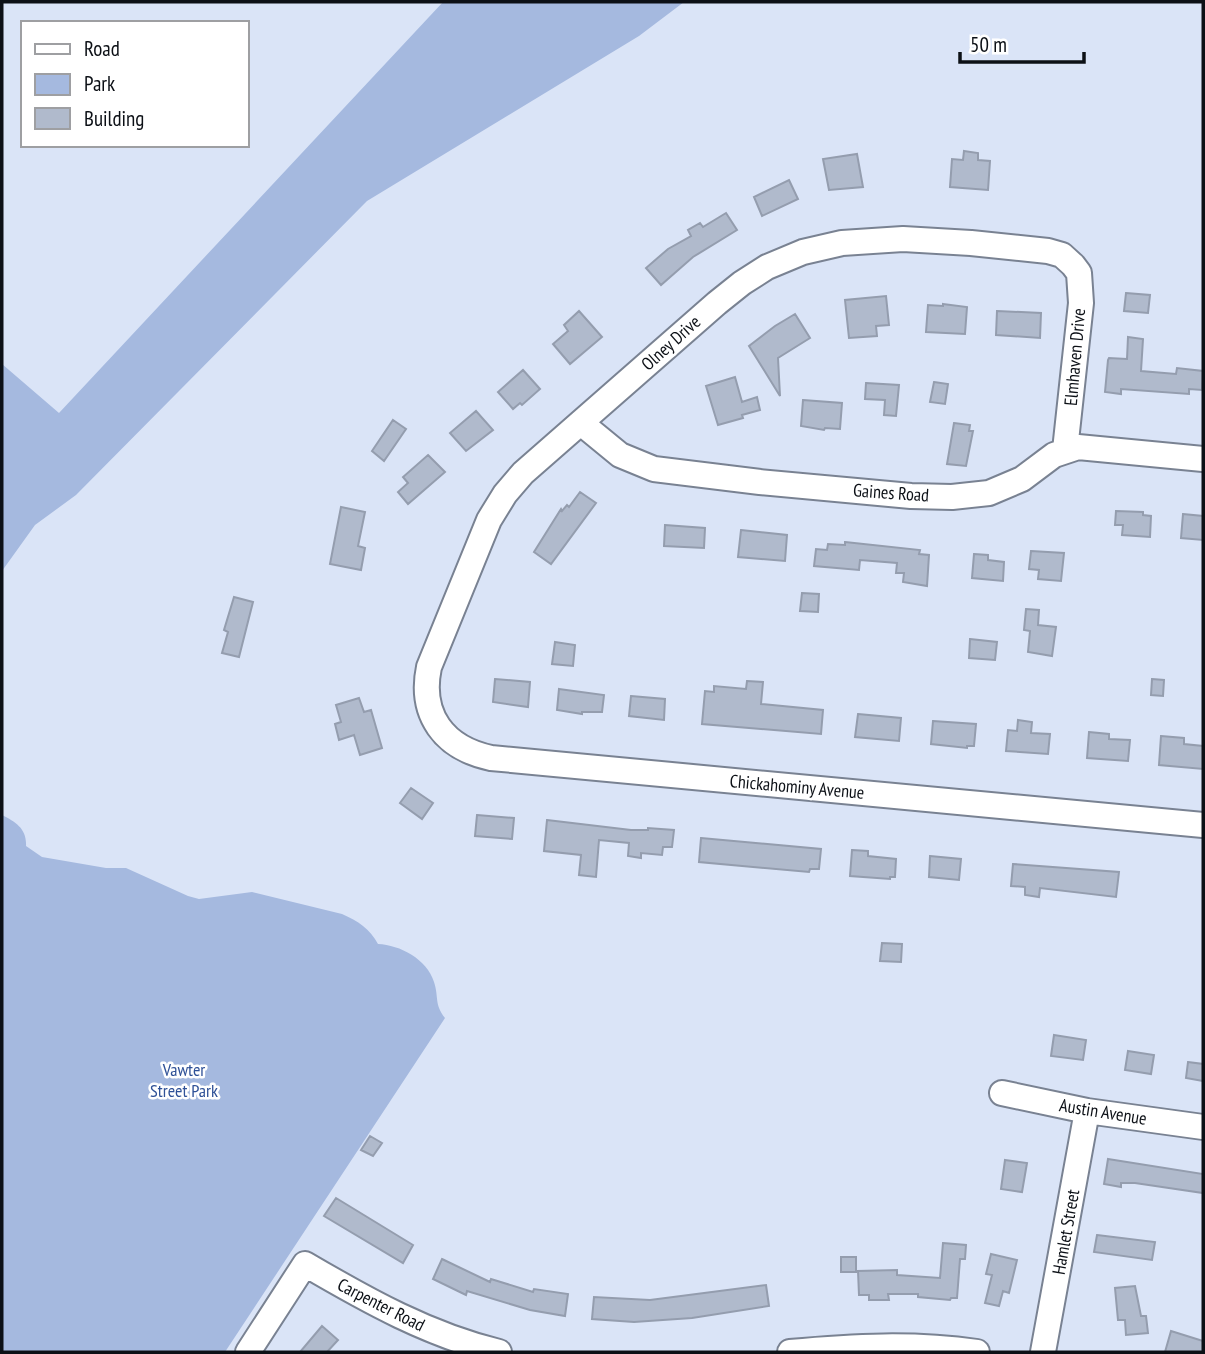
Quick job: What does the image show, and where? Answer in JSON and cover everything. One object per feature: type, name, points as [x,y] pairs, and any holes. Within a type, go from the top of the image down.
[{"type":"street","name":"Olney Drive","points":[[427,691],[435,652],[489,520],[505,494],[523,473],[742,283],[767,267],[803,252],[842,243],[903,239],[1048,251],[1062,255],[1073,265]]},
{"type":"street","name":"Elmhaven Drive","points":[[1065,450],[1081,303],[1079,273],[1073,265]]},
{"type":"street","name":"Gaines Road","points":[[581,423],[620,455],[654,470],[911,496],[952,497],[989,493],[1023,479],[1054,455],[1065,450]]},
{"type":"street","points":[[1065,450],[1078,447],[1203,459]]},
{"type":"street","name":"Chickahominy Avenue","points":[[427,691],[435,723],[447,737],[461,748],[491,758],[1203,825]]},
{"type":"street","name":"Austin Avenue","points":[[1002,1093],[1087,1111],[1203,1127]]},
{"type":"street","name":"Hamlet Street","points":[[1043,1352],[1087,1111]]},
{"type":"street","name":"Carpenter Road","points":[[248,1352],[305,1264],[402,1318],[453,1339],[499,1352]]},
{"type":"street","points":[[790,1352],[880,1345],[977,1352]]},
{"type":"green space","points":[[443,2],[684,2],[639,36],[367,201],[76,495],[35,525],[2,571],[2,364],[59,413]]},
{"type":"green space","name":"Vawter Street Park","points":[[2,815],[20,827],[25,835],[26,846],[42,857],[106,868],[126,868],[199,899],[252,892],[342,914],[363,926],[378,944],[404,950],[419,960],[434,982],[438,1004],[445,1018],[225,1352],[2,1352]]},
{"type":"building","points":[[964,151],[978,153],[978,160],[990,161],[988,190],[950,187],[952,159],[963,160]]},
{"type":"building","points":[[857,154],[863,187],[829,190],[823,159]]},
{"type":"building","points":[[789,180],[798,199],[762,216],[754,197]]},
{"type":"building","points":[[726,213],[737,230],[693,257],[661,285],[646,268],[668,249],[691,236],[688,230],[700,223],[703,227]]},
{"type":"building","points":[[1126,293],[1150,295],[1148,313],[1124,311]]},
{"type":"building","points":[[886,296],[889,325],[876,326],[877,336],[849,338],[845,300]]},
{"type":"building","points":[[928,305],[967,307],[965,334],[926,332]]},
{"type":"building","points":[[579,311],[602,337],[570,364],[553,344],[568,331],[564,325]]},
{"type":"building","points":[[997,311],[1041,313],[1040,338],[996,335]]},
{"type":"building","points":[[795,314],[810,338],[778,358],[780,396],[749,346]]},
{"type":"building","points":[[1128,337],[1143,339],[1141,371],[1176,374],[1177,368],[1203,371],[1202,390],[1189,389],[1189,394],[1121,389],[1121,394],[1105,392],[1108,360],[1127,359]]},
{"type":"building","points":[[523,370],[540,389],[522,405],[520,403],[513,409],[498,392]]},
{"type":"building","points":[[735,377],[742,402],[757,397],[760,410],[718,425],[706,386]]},
{"type":"building","points":[[934,382],[948,384],[945,404],[930,402]]},
{"type":"building","points":[[866,383],[899,385],[896,416],[884,415],[885,400],[865,399]]},
{"type":"building","points":[[803,400],[842,403],[840,429],[824,430],[801,426]]},
{"type":"building","points":[[476,411],[493,430],[466,451],[450,433]]},
{"type":"building","points":[[393,420],[406,429],[384,461],[372,451]]},
{"type":"building","points":[[954,423],[970,425],[969,431],[973,431],[966,466],[947,464]]},
{"type":"building","points":[[428,455],[445,472],[408,504],[398,492],[408,483],[403,477]]},
{"type":"building","points":[[580,492],[596,503],[551,564],[534,552],[561,509],[562,511],[567,505],[569,507]]},
{"type":"building","points":[[341,507],[365,512],[358,546],[365,548],[361,570],[330,564]]},
{"type":"building","points":[[1116,511],[1143,512],[1143,515],[1151,516],[1150,537],[1122,535],[1123,525],[1115,525]]},
{"type":"building","points":[[1183,514],[1203,516],[1203,540],[1181,538]]},
{"type":"building","points":[[665,525],[705,528],[704,548],[664,546]]},
{"type":"building","points":[[741,530],[787,535],[785,561],[738,557]]},
{"type":"building","points":[[845,542],[920,550],[919,554],[929,555],[927,586],[903,582],[904,573],[896,573],[897,563],[860,560],[859,570],[814,566],[816,549],[827,550],[828,544],[845,545]]},
{"type":"building","points":[[1031,551],[1064,553],[1061,581],[1038,579],[1039,570],[1029,569]]},
{"type":"building","points":[[974,554],[988,555],[988,560],[1004,562],[1003,581],[972,578]]},
{"type":"building","points":[[802,593],[819,594],[818,612],[800,611]]},
{"type":"building","points":[[234,597],[253,602],[239,657],[222,653],[228,632],[224,630]]},
{"type":"building","points":[[1026,609],[1039,610],[1038,625],[1056,627],[1052,656],[1028,652],[1030,631],[1024,630]]},
{"type":"building","points":[[970,639],[997,642],[995,660],[969,658]]},
{"type":"building","points":[[555,642],[575,645],[573,666],[552,664]]},
{"type":"building","points":[[495,679],[530,682],[528,707],[493,702]]},
{"type":"building","points":[[1152,679],[1164,680],[1163,696],[1151,695]]},
{"type":"building","points":[[747,681],[763,682],[761,704],[823,710],[821,734],[702,724],[705,691],[714,692],[714,686],[746,689]]},
{"type":"building","points":[[559,689],[604,695],[602,712],[582,714],[557,710]]},
{"type":"building","points":[[631,696],[665,699],[664,720],[629,716]]},
{"type":"building","points":[[359,698],[364,712],[371,710],[382,748],[360,755],[354,735],[339,740],[335,724],[341,722],[336,705]]},
{"type":"building","points":[[858,714],[901,718],[899,741],[855,737]]},
{"type":"building","points":[[1018,720],[1032,722],[1031,733],[1050,734],[1048,754],[1006,751],[1008,730],[1017,731]]},
{"type":"building","points":[[933,721],[976,724],[974,746],[967,748],[931,744]]},
{"type":"building","points":[[1089,732],[1109,734],[1109,739],[1130,740],[1128,761],[1087,758]]},
{"type":"building","points":[[1161,736],[1184,738],[1184,744],[1203,746],[1203,769],[1159,765]]},
{"type":"building","points":[[411,788],[433,803],[422,819],[400,803]]},
{"type":"building","points":[[477,815],[514,818],[512,839],[475,836]]},
{"type":"building","points":[[547,820],[631,830],[674,830],[672,847],[663,847],[662,855],[641,853],[641,858],[628,856],[629,843],[599,840],[596,877],[579,875],[581,855],[544,851]]},
{"type":"building","points":[[701,838],[821,849],[819,869],[810,869],[809,872],[699,862]]},
{"type":"building","points":[[852,850],[868,851],[868,856],[896,859],[895,877],[890,879],[850,876]]},
{"type":"building","points":[[930,856],[961,859],[959,880],[929,877]]},
{"type":"building","points":[[1013,864],[1119,872],[1116,897],[1040,888],[1039,897],[1025,895],[1025,887],[1011,886]]},
{"type":"building","points":[[882,943],[902,944],[901,962],[880,961]]},
{"type":"building","points":[[1054,1035],[1086,1040],[1083,1060],[1051,1056]]},
{"type":"building","points":[[1128,1051],[1154,1055],[1151,1074],[1125,1070]]},
{"type":"building","points":[[1188,1062],[1203,1064],[1203,1081],[1186,1078]]},
{"type":"building","points":[[370,1136],[382,1143],[373,1156],[361,1150]]},
{"type":"building","points":[[1108,1159],[1203,1174],[1203,1193],[1135,1183],[1121,1183],[1121,1187],[1104,1184]]},
{"type":"building","points":[[1005,1160],[1027,1163],[1022,1192],[1001,1189]]},
{"type":"building","points":[[336,1198],[413,1245],[403,1263],[324,1216]]},
{"type":"building","points":[[1097,1235],[1155,1242],[1152,1260],[1094,1252]]},
{"type":"building","points":[[943,1243],[966,1245],[965,1259],[960,1259],[957,1298],[950,1300],[918,1297],[918,1294],[888,1294],[889,1300],[869,1300],[869,1295],[859,1295],[858,1271],[897,1270],[897,1275],[940,1278]]},
{"type":"building","points":[[991,1254],[1017,1260],[1009,1293],[1003,1291],[999,1306],[985,1303],[992,1275],[986,1274]]},
{"type":"building","points":[[841,1257],[856,1257],[856,1272],[841,1272]]},
{"type":"building","points":[[442,1259],[490,1282],[491,1279],[533,1292],[534,1289],[568,1294],[565,1316],[530,1310],[467,1291],[466,1295],[433,1279]]},
{"type":"building","points":[[766,1285],[769,1306],[692,1318],[634,1322],[592,1319],[594,1297],[650,1300]]},
{"type":"building","points":[[1135,1286],[1141,1316],[1146,1316],[1148,1333],[1126,1335],[1125,1320],[1118,1320],[1115,1288]]},
{"type":"building","points":[[322,1326],[338,1340],[327,1352],[300,1352]]},
{"type":"building","points":[[1171,1331],[1203,1341],[1203,1352],[1165,1352]]}]
